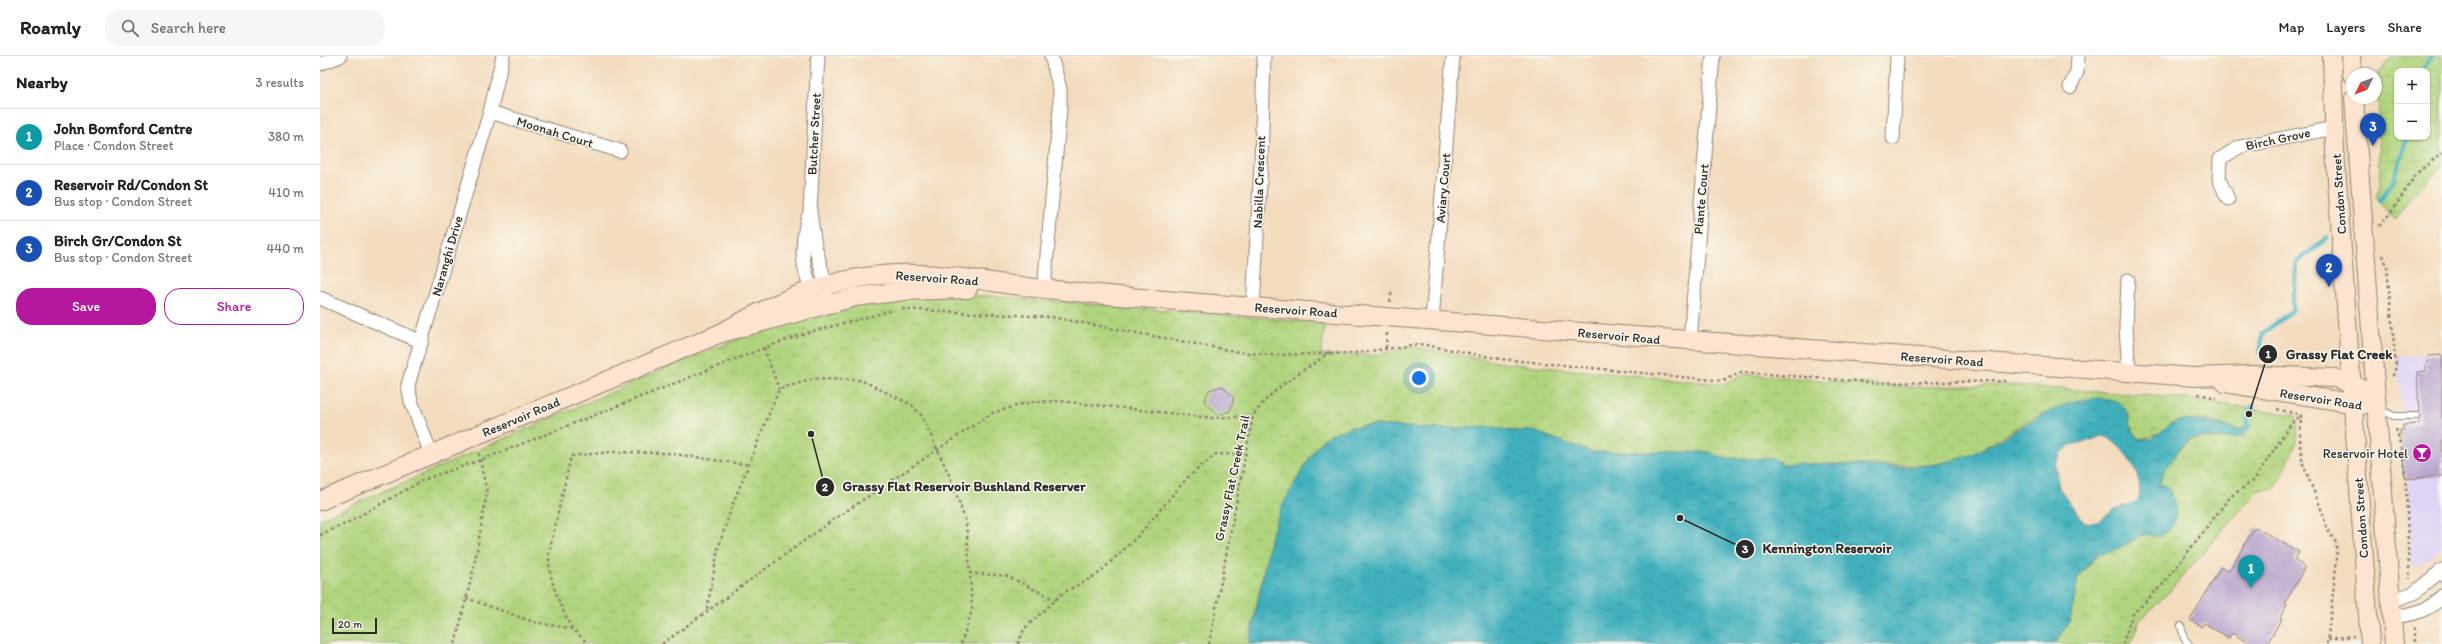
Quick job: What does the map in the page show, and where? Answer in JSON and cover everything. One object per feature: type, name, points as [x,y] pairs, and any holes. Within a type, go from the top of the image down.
[{"type":"main road","name":"Condon Street","points":[[2332,56],[2334,128],[2352,404],[2370,644]]},
{"type":"main road","points":[[2351,56],[2352,68]]},
{"type":"main road","name":"Condon Street","points":[[2354,104],[2394,644]]},
{"type":"main road","name":"Reservoir Road","points":[[320,501],[721,333],[770,305],[819,287],[853,279],[899,274],[932,275],[1044,289],[1253,307],[1690,341],[2128,372],[2195,385],[2376,407]]},
{"type":"main road","name":"Reservoir Road","points":[[721,333],[823,304],[855,297],[905,291],[1044,289]]},
{"type":"main road","name":"Reservoir Road","points":[[2195,385],[2250,375],[2317,376],[2335,378],[2351,383],[2364,392],[2376,407]]},
{"type":"main road","points":[[2369,618],[2391,609]]},
{"type":"street","points":[[320,64],[340,56]]},
{"type":"street","name":"Naranghi Drive","points":[[432,454],[408,392],[408,385],[490,112],[503,56]]},
{"type":"street","name":"Butcher Street","points":[[818,56],[810,212],[803,236],[803,247],[805,264],[819,287],[823,304]]},
{"type":"street","points":[[1044,289],[1060,109],[1060,89],[1051,56]]},
{"type":"street","name":"Nabilla Crescent","points":[[1253,307],[1261,166],[1264,56]]},
{"type":"street","name":"Aviary Court","points":[[1432,321],[1453,56]]},
{"type":"street","name":"Plante Court","points":[[1690,341],[1713,56]]},
{"type":"street","points":[[1893,138],[1897,56]]},
{"type":"street","points":[[2070,87],[2077,72],[2078,56]]},
{"type":"street","name":"Moonah Court","points":[[490,112],[620,151]]},
{"type":"street","name":"Birch Grove","points":[[2228,199],[2219,179],[2220,158],[2239,147],[2334,128]]},
{"type":"street","points":[[2128,280],[2126,327],[2128,372]]},
{"type":"street","points":[[320,298],[422,342]]},
{"type":"street","points":[[2391,609],[2424,587],[2442,570]]},
{"type":"street","points":[[2391,609],[2413,614],[2433,605],[2442,596]]},
{"type":"lane","points":[[2376,407],[2394,416],[2417,416]]},
{"type":"lane","points":[[2181,626],[2184,638],[2189,644]]},
{"type":"path","points":[[2374,223],[2375,228],[2392,211],[2417,173],[2442,153]]},
{"type":"path","points":[[2380,248],[2388,274],[2396,367],[2392,379]]},
{"type":"path","points":[[320,535],[347,523],[425,479],[481,460],[764,348],[806,333],[899,309],[1051,317],[1239,352],[1271,355],[1331,352],[1375,352],[1392,346],[1420,344],[1501,359],[1723,381],[1741,372],[1880,383],[2010,381]]},
{"type":"path","points":[[707,609],[718,549],[779,389],[764,348]]},
{"type":"path","name":"Grassy Flat Creek Trail","points":[[1209,644],[1244,455],[1253,416],[1262,402],[1280,386],[1331,352]]},
{"type":"path","points":[[779,389],[814,379],[861,380],[912,405],[922,416],[950,477],[966,522],[972,610],[961,644]]},
{"type":"path","points":[[2195,385],[2224,399]]},
{"type":"path","points":[[662,644],[688,627],[707,609],[830,522],[992,413],[1030,402],[1060,401],[1213,418],[1253,416]]},
{"type":"path","points":[[2269,408],[2301,415]]},
{"type":"path","points":[[2123,644],[2132,615],[2163,584],[2230,498],[2254,480],[2291,424],[2301,415]]},
{"type":"path","points":[[2301,415],[2300,446],[2303,464],[2324,514],[2326,526],[2336,543],[2336,564],[2327,644]]},
{"type":"path","points":[[2394,416],[2401,446],[2405,482],[2412,594]]},
{"type":"path","points":[[455,644],[466,598],[487,492],[481,460],[473,438]]},
{"type":"path","points":[[589,644],[572,629],[557,598],[549,566],[549,553],[572,456],[610,452],[667,453],[749,466]]},
{"type":"path","points":[[1018,644],[1024,629],[1063,593],[1098,574],[1137,536],[1187,478],[1216,454],[1244,455]]},
{"type":"path","points":[[970,573],[1007,576],[1056,600]]},
{"type":"path","points":[[466,598],[534,622],[572,629]]},
{"type":"path","points":[[2413,614],[2416,644]]},
{"type":"shaded area","points":[[2442,353],[2442,546],[2432,557],[2411,568],[2407,480],[2397,356]]},
{"type":"green space","points":[[2392,56],[2442,56],[2442,166],[2408,200],[2396,220],[2382,206],[2377,197],[2380,186],[2379,104],[2382,104],[2382,68]]},
{"type":"green space","points":[[926,295],[991,296],[1325,323],[1321,355],[1374,355],[1410,347],[1503,363],[1723,384],[1744,374],[1910,387],[2010,385],[2180,398],[2295,415],[2297,433],[2292,453],[2275,489],[2258,490],[2166,595],[2139,621],[2131,644],[2055,644],[2070,620],[2078,578],[2099,554],[2111,552],[2141,535],[2160,536],[2172,527],[2175,514],[2172,493],[2166,486],[2160,486],[2162,472],[2184,444],[2191,439],[2233,439],[2245,435],[2246,426],[2239,430],[2208,420],[2197,420],[2189,421],[2153,436],[2138,439],[2130,424],[2129,414],[2086,399],[2037,416],[1970,456],[1932,465],[1785,465],[1774,459],[1721,458],[1710,452],[1591,452],[1533,431],[1512,431],[1494,427],[1438,429],[1375,425],[1352,427],[1328,435],[1315,449],[1299,476],[1271,536],[1249,644],[320,644],[320,519],[687,359],[779,324],[827,308]]},
{"type":"water","points":[[2099,398],[2111,400],[2124,407],[2133,431],[2138,439],[2152,439],[2172,423],[2182,420],[2208,422],[2239,430],[2248,424],[2251,425],[2240,437],[2225,439],[2199,437],[2191,439],[2182,445],[2160,478],[2160,486],[2165,485],[2171,493],[2175,504],[2176,515],[2173,526],[2160,536],[2141,535],[2111,552],[2099,554],[2094,558],[2078,578],[2070,620],[2055,644],[1249,644],[1271,536],[1283,504],[1315,449],[1328,435],[1352,427],[1374,425],[1438,429],[1494,427],[1512,431],[1533,431],[1591,452],[1710,452],[1721,458],[1774,459],[1785,465],[1827,464],[1911,467],[1952,461],[1971,455],[2042,415],[2079,401]],"holes":[[[2104,435],[2112,440],[2126,455],[2136,472],[2140,491],[2138,501],[2115,509],[2098,522],[2090,523],[2083,521],[2059,488],[2055,465],[2059,456],[2070,445],[2089,441]]]},
{"type":"building","name":"Reservoir Hotel","points":[[2442,355],[2442,476],[2405,479],[2400,430],[2403,430],[2403,425],[2419,424],[2421,418],[2419,412],[2417,372],[2426,371],[2426,362],[2429,362],[2428,356]]},
{"type":"building","points":[[1222,386],[1234,398],[1230,411],[1218,415],[1204,402],[1209,390]]},
{"type":"building","points":[[2255,527],[2299,552],[2294,560],[2305,567],[2285,603],[2287,605],[2280,617],[2282,618],[2267,644],[2250,644],[2232,633],[2229,638],[2204,623],[2202,627],[2190,620],[2221,567],[2229,571]]},
{"type":"waterway","points":[[2424,68],[2432,56]]},
{"type":"waterway","points":[[2380,200],[2393,181],[2407,140]]},
{"type":"waterway","points":[[2260,353],[2263,333],[2292,311],[2297,262],[2327,238]]},
{"type":"waterway","points":[[2248,424],[2249,411],[2253,406]]},
{"type":"place","name":"Birch Gr/Condon St","points":[[2373,146]]},
{"type":"place","name":"Reservoir Rd/Condon St","points":[[2329,287]]},
{"type":"place","name":"Grassy Flat Creek","points":[[2249,414]]},
{"type":"place","name":"Grassy Flat Reservoir Bushland Reserver","points":[[811,434]]},
{"type":"place","name":"Reservoir Hotel","points":[[2422,453]]},
{"type":"place","name":"Kennington Reservoir","points":[[1680,518]]},
{"type":"place","name":"John Bomford Centre","points":[[2251,588]]}]
